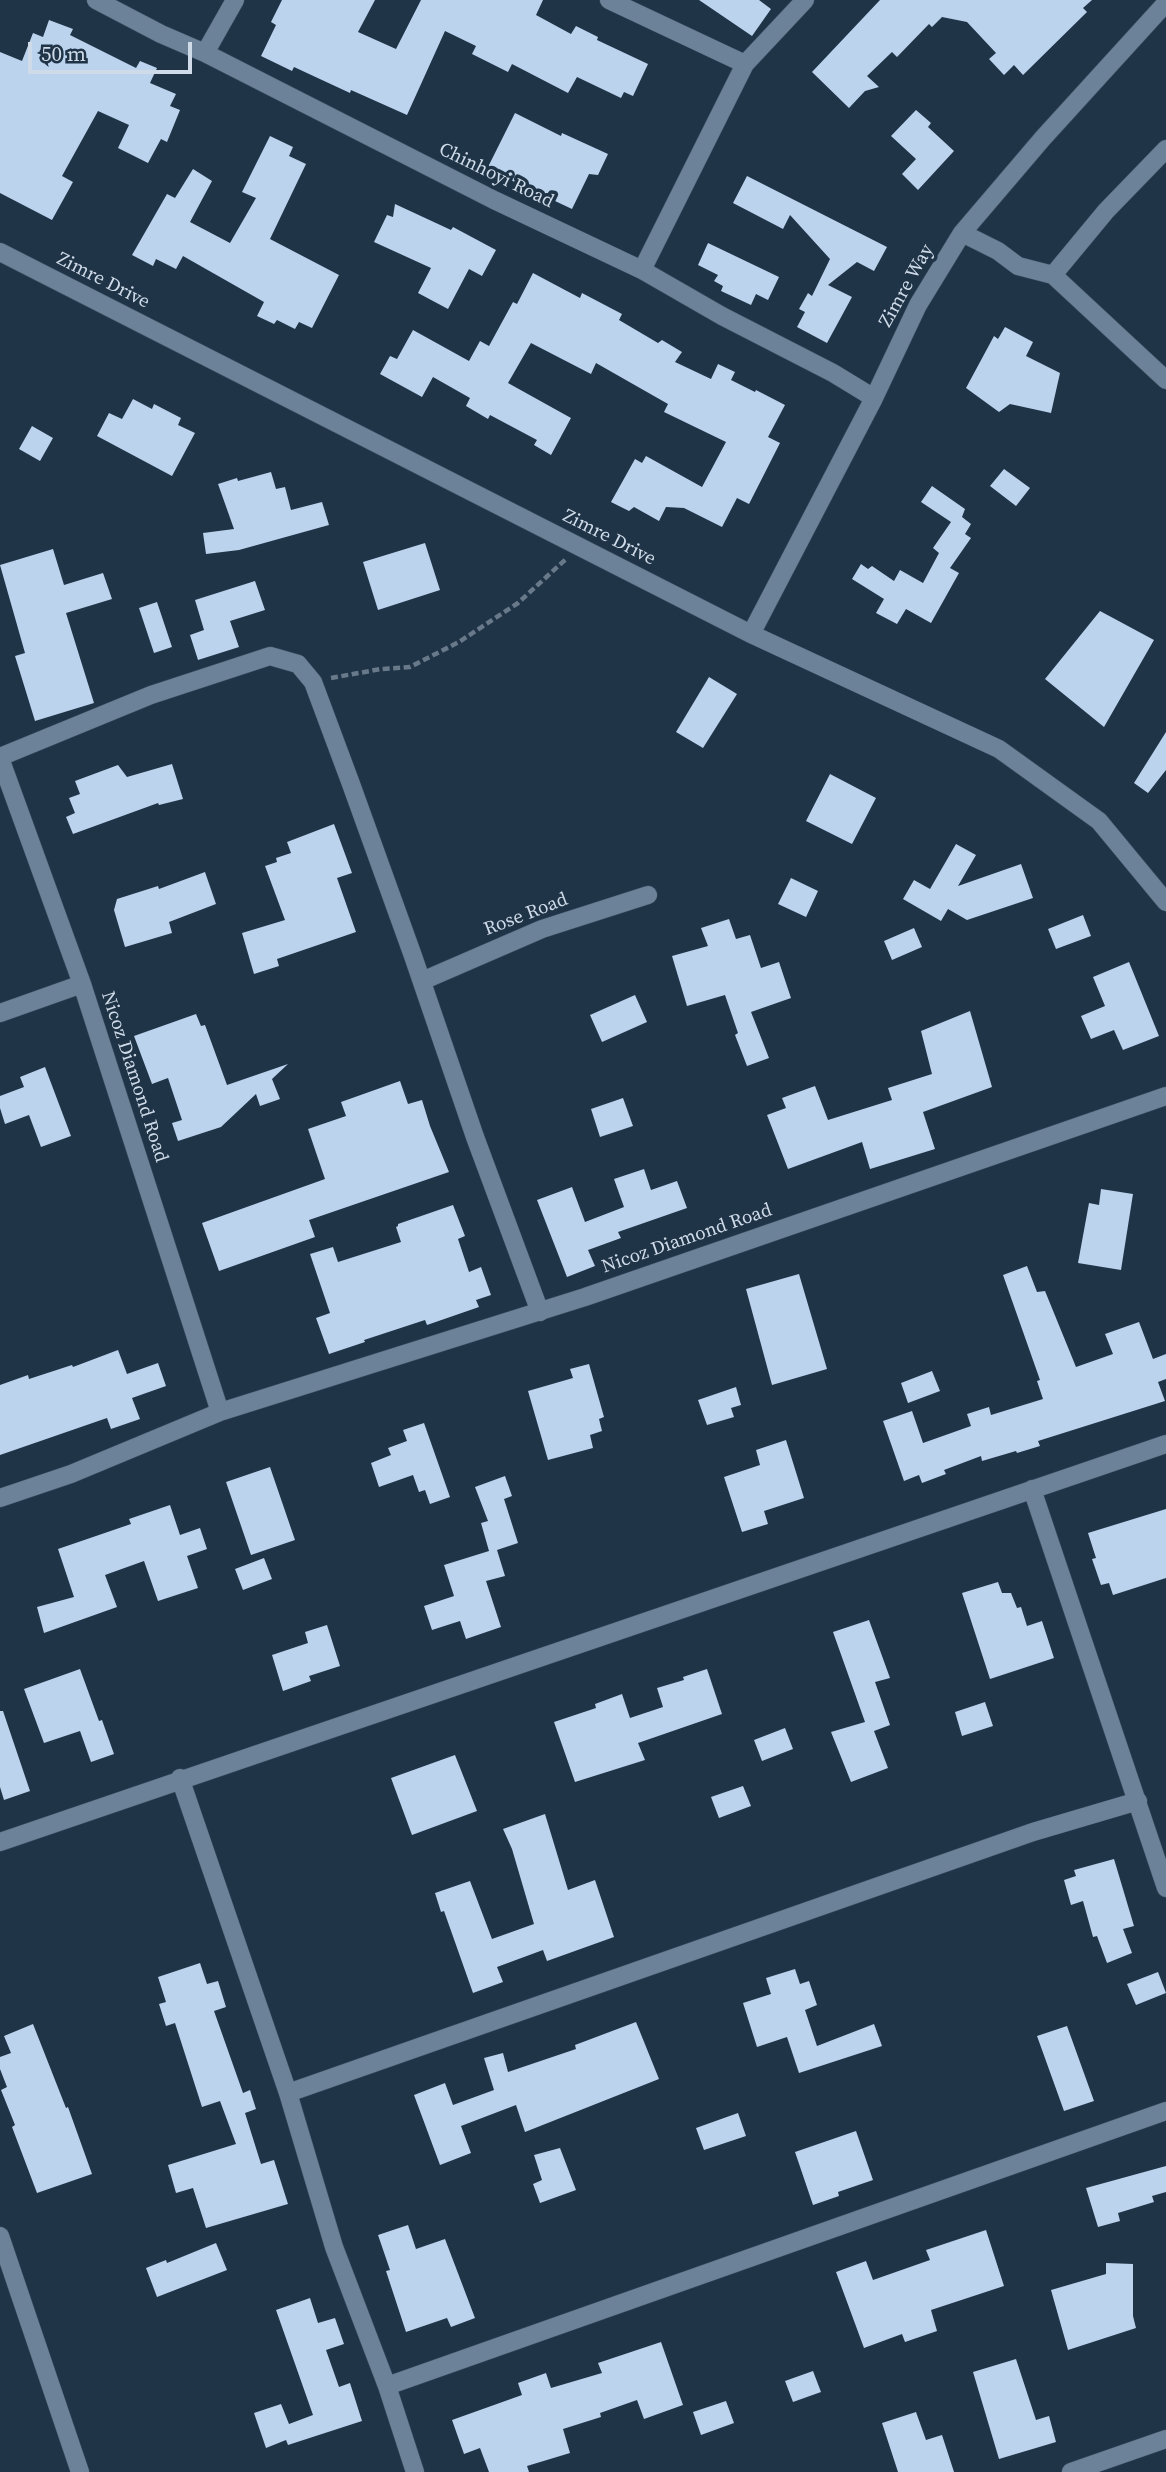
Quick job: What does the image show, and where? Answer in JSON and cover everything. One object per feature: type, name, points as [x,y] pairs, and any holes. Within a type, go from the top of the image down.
[{"type":"street","name":"Chinhoyi Road","points":[[96,0],[494,200],[642,270],[874,398]]},
{"type":"street","points":[[205,53],[235,0]]},
{"type":"street","points":[[609,0],[745,64]]},
{"type":"street","points":[[642,270],[745,64],[805,0]]},
{"type":"street","name":"Zimre Way","points":[[751,634],[874,398],[918,305],[962,233],[1043,138],[1166,3]]},
{"type":"street","points":[[1053,275],[1107,211],[1166,149]]},
{"type":"street","points":[[962,233],[998,251],[1018,266],[1053,275],[1166,380]]},
{"type":"street","name":"Zimre Drive","points":[[0,252],[751,634],[999,749],[1099,821],[1166,902]]},
{"type":"street","points":[[0,757],[151,695],[270,656],[298,664],[313,682],[540,1312]]},
{"type":"street","name":"Nicoz Diamond Road","points":[[0,757],[82,984],[219,1412]]},
{"type":"street","name":"Rose Road","points":[[422,981],[542,929],[648,895]]},
{"type":"street","points":[[0,1013],[82,984]]},
{"type":"street","name":"Nicoz Diamond Road","points":[[0,1498],[71,1474],[219,1412],[540,1312],[1166,1096]]},
{"type":"street","points":[[0,1842],[180,1778],[1166,1444]]},
{"type":"street","points":[[1032,1489],[1166,1888]]},
{"type":"street","points":[[180,1778],[288,2093],[334,2248],[387,2386],[415,2472]]},
{"type":"street","points":[[288,2093],[1033,1832],[1138,1801]]},
{"type":"street","points":[[387,2386],[1166,2111]]},
{"type":"street","points":[[0,2236],[80,2472]]},
{"type":"street","points":[[1070,2472],[1166,2439]]},
{"type":"path","points":[[313,682],[381,669],[410,667],[459,642],[518,603],[580,547]]},
{"type":"building","points":[[282,0],[375,0],[358,32],[396,49],[421,0],[543,0],[536,15],[571,34],[576,26],[598,37],[597,40],[648,64],[633,96],[624,92],[621,98],[577,77],[568,93],[512,64],[508,72],[472,54],[476,46],[445,31],[407,115],[294,67],[292,71],[261,56],[276,25],[271,22]]},
{"type":"building","points":[[699,0],[759,0],[771,9],[752,36]]},
{"type":"building","points":[[880,0],[1092,0],[1083,8],[1087,12],[1023,75],[1014,65],[1004,75],[989,59],[996,53],[967,22],[942,17],[932,27],[929,24],[897,57],[892,52],[867,76],[879,87],[865,91],[849,108],[812,72]]},
{"type":"building","points":[[49,20],[73,29],[70,35],[136,68],[140,61],[157,68],[150,83],[176,94],[170,106],[180,110],[167,142],[161,139],[148,163],[118,148],[129,125],[98,111],[62,176],[73,182],[52,220],[0,193],[0,52],[22,61],[33,33],[43,37]]},
{"type":"building","points":[[916,110],[931,123],[928,127],[954,151],[918,190],[902,174],[916,159],[891,136]]},
{"type":"building","points":[[515,113],[561,136],[562,133],[608,154],[598,175],[589,174],[572,209],[487,169]]},
{"type":"building","points":[[270,136],[293,147],[289,156],[306,164],[270,239],[339,275],[312,328],[299,322],[295,329],[277,320],[274,324],[257,316],[264,302],[183,256],[176,269],[156,259],[153,266],[132,255],[167,194],[175,198],[193,169],[212,181],[190,222],[230,243],[256,198],[242,192]]},
{"type":"building","points":[[747,176],[887,247],[874,271],[857,262],[828,285],[852,297],[827,343],[797,327],[805,312],[799,309],[808,293],[812,296],[830,259],[790,215],[783,229],[733,203]]},
{"type":"building","points":[[395,204],[451,230],[453,227],[496,250],[482,276],[469,269],[448,309],[418,293],[431,268],[374,242],[387,215],[393,217]]},
{"type":"building","points":[[708,243],[779,277],[768,300],[756,294],[751,305],[721,291],[723,286],[714,281],[718,275],[698,265]]},
{"type":"building","points":[[533,273],[580,298],[582,293],[622,314],[619,320],[658,343],[662,340],[682,352],[675,362],[711,379],[718,364],[735,372],[731,380],[785,405],[768,437],[780,443],[749,504],[737,498],[722,527],[684,508],[666,507],[659,521],[634,507],[629,511],[611,502],[635,459],[642,463],[646,456],[702,487],[726,442],[664,412],[668,404],[596,363],[591,374],[531,343],[508,383],[571,418],[551,455],[534,445],[537,440],[490,415],[488,419],[466,406],[470,398],[433,377],[422,397],[380,374],[390,356],[397,359],[413,330],[469,361],[480,341],[489,346],[513,302],[517,304]]},
{"type":"building","points":[[1005,327],[1033,342],[1026,356],[1060,373],[1051,413],[1010,404],[999,412],[966,388],[994,336],[998,339]]},
{"type":"building","points":[[133,399],[152,409],[154,404],[181,418],[178,425],[195,433],[172,476],[97,436],[109,413],[122,419]]},
{"type":"building","points":[[32,426],[53,438],[40,461],[19,449]]},
{"type":"building","points":[[1004,469],[1030,488],[1016,506],[990,486]]},
{"type":"building","points":[[271,472],[276,489],[285,487],[291,510],[322,502],[329,525],[239,550],[206,554],[203,533],[234,529],[218,484]]},
{"type":"building","points":[[932,486],[965,509],[962,517],[971,524],[965,534],[971,538],[950,568],[959,573],[931,623],[906,609],[897,624],[876,613],[884,599],[852,579],[861,564],[868,569],[872,566],[894,581],[900,570],[923,583],[939,553],[933,548],[951,522],[921,502]]},
{"type":"building","points":[[425,543],[440,590],[378,610],[363,562]]},
{"type":"building","points":[[53,549],[64,585],[103,573],[112,599],[66,613],[94,703],[35,721],[15,656],[25,653],[0,565]]},
{"type":"building","points":[[255,581],[265,610],[230,621],[239,647],[198,660],[190,635],[204,630],[195,600]]},
{"type":"building","points":[[157,602],[172,647],[154,653],[139,608]]},
{"type":"building","points":[[1100,611],[1154,640],[1104,727],[1045,679]]},
{"type":"building","points":[[709,677],[737,694],[703,748],[676,732]]},
{"type":"building","points":[[1166,732],[1166,770],[1148,793],[1134,783]]},
{"type":"building","points":[[172,764],[183,799],[159,805],[158,803],[73,834],[66,817],[75,813],[69,798],[80,794],[75,781],[118,765],[127,777]]},
{"type":"building","points":[[830,774],[876,798],[852,844],[806,821]]},
{"type":"building","points":[[334,824],[352,873],[337,878],[356,932],[277,959],[279,966],[254,974],[242,933],[285,920],[265,866],[277,862],[276,858],[291,853],[287,842]]},
{"type":"building","points":[[956,844],[976,855],[958,886],[1021,864],[1033,898],[967,920],[948,909],[941,921],[903,899],[914,880],[930,889]]},
{"type":"building","points":[[205,872],[216,904],[169,922],[172,933],[125,947],[114,910],[117,899],[158,886],[159,889]]},
{"type":"building","points":[[791,878],[818,891],[806,917],[778,904]]},
{"type":"building","points":[[1083,915],[1091,936],[1056,949],[1048,929]]},
{"type":"building","points":[[729,919],[736,939],[750,935],[761,968],[779,962],[791,998],[751,1012],[769,1058],[747,1066],[735,1035],[738,1033],[725,995],[687,1006],[672,956],[708,946],[701,928]]},
{"type":"building","points":[[914,928],[922,947],[892,960],[884,941]]},
{"type":"building","points":[[1129,962],[1159,1036],[1123,1050],[1114,1030],[1091,1039],[1081,1016],[1105,1006],[1093,977]]},
{"type":"building","points":[[635,995],[647,1022],[602,1042],[590,1015]]},
{"type":"building","points":[[970,1011],[992,1087],[923,1112],[935,1149],[870,1169],[862,1142],[788,1169],[767,1115],[786,1108],[782,1098],[815,1086],[828,1120],[892,1100],[888,1088],[932,1074],[921,1031]]},
{"type":"building","points":[[196,1014],[201,1026],[205,1025],[227,1085],[288,1064],[272,1079],[280,1099],[260,1106],[256,1094],[221,1127],[178,1141],[172,1123],[182,1120],[168,1078],[152,1084],[134,1036]]},
{"type":"building","points":[[45,1067],[71,1136],[41,1147],[29,1115],[5,1124],[0,1108],[0,1096],[24,1087],[20,1077]]},
{"type":"building","points":[[400,1081],[408,1104],[422,1100],[449,1172],[309,1220],[315,1237],[219,1271],[202,1223],[325,1179],[308,1129],[346,1116],[341,1102]]},
{"type":"building","points":[[623,1098],[633,1126],[600,1137],[591,1109]]},
{"type":"building","points":[[644,1169],[651,1190],[677,1181],[687,1208],[618,1232],[621,1238],[588,1250],[595,1266],[567,1277],[537,1200],[572,1187],[585,1222],[624,1207],[614,1179]]},
{"type":"building","points":[[1101,1189],[1133,1194],[1121,1270],[1078,1263],[1089,1203],[1099,1205]]},
{"type":"building","points":[[453,1205],[465,1236],[458,1239],[469,1272],[481,1267],[491,1295],[476,1300],[479,1307],[427,1325],[425,1320],[329,1354],[316,1318],[330,1313],[310,1254],[333,1247],[338,1262],[401,1242],[396,1227],[398,1224]]},
{"type":"building","points":[[1027,1266],[1037,1292],[1045,1291],[1076,1367],[1113,1354],[1105,1334],[1139,1322],[1153,1359],[1166,1354],[1166,1379],[1158,1382],[1165,1401],[1038,1441],[1040,1446],[1017,1453],[1016,1451],[982,1461],[981,1456],[944,1470],[946,1474],[922,1483],[919,1475],[904,1481],[883,1421],[912,1411],[923,1443],[971,1426],[967,1414],[989,1407],[991,1415],[1043,1399],[1037,1381],[1040,1380],[1003,1275]]},
{"type":"building","points":[[799,1274],[827,1369],[772,1385],[746,1289]]},
{"type":"building","points":[[118,1350],[127,1374],[158,1363],[166,1386],[132,1398],[140,1419],[111,1429],[107,1418],[0,1455],[0,1385],[28,1375],[29,1379],[72,1365],[73,1367]]},
{"type":"building","points":[[589,1364],[604,1417],[599,1419],[602,1431],[590,1435],[593,1448],[548,1460],[528,1391],[573,1378],[570,1369]]},
{"type":"building","points":[[932,1371],[940,1391],[908,1403],[901,1383]]},
{"type":"building","points":[[736,1387],[741,1405],[731,1408],[734,1417],[707,1425],[698,1400]]},
{"type":"building","points":[[424,1423],[450,1497],[430,1504],[425,1490],[419,1492],[413,1475],[379,1487],[371,1463],[391,1455],[388,1448],[407,1441],[403,1430]]},
{"type":"building","points":[[786,1440],[804,1498],[764,1511],[768,1524],[742,1532],[724,1477],[760,1465],[756,1450]]},
{"type":"building","points":[[270,1467],[295,1540],[251,1555],[226,1482]]},
{"type":"building","points":[[505,1476],[512,1496],[504,1499],[518,1543],[497,1550],[505,1576],[486,1581],[501,1627],[466,1639],[460,1621],[432,1630],[424,1606],[454,1596],[444,1565],[489,1551],[481,1523],[488,1521],[475,1487]]},
{"type":"building","points":[[170,1505],[180,1535],[200,1528],[207,1549],[187,1556],[198,1588],[158,1601],[144,1561],[105,1575],[117,1607],[44,1633],[37,1607],[74,1597],[58,1549],[131,1524],[129,1519]]},
{"type":"building","points":[[1166,1509],[1166,1578],[1113,1595],[1109,1583],[1101,1585],[1092,1559],[1096,1558],[1088,1533]]},
{"type":"building","points":[[264,1558],[272,1579],[243,1590],[235,1569]]},
{"type":"building","points":[[998,1582],[1002,1593],[1011,1593],[1017,1608],[1021,1607],[1027,1626],[1042,1621],[1054,1658],[990,1679],[962,1593]]},
{"type":"building","points":[[869,1620],[890,1678],[875,1682],[890,1725],[874,1731],[888,1768],[851,1782],[831,1732],[865,1722],[833,1632]]},
{"type":"building","points":[[327,1625],[340,1666],[309,1676],[311,1681],[283,1691],[272,1655],[308,1643],[305,1632]]},
{"type":"building","points":[[80,1669],[114,1754],[91,1762],[80,1731],[44,1743],[24,1689]]},
{"type":"building","points":[[707,1669],[722,1714],[638,1743],[645,1760],[575,1782],[554,1722],[596,1708],[595,1704],[622,1694],[630,1718],[663,1707],[657,1688],[684,1680],[683,1677]]},
{"type":"building","points":[[985,1702],[993,1726],[962,1736],[955,1712]]},
{"type":"building","points":[[0,1711],[3,1711],[30,1791],[4,1800],[0,1787]]},
{"type":"building","points":[[785,1728],[793,1749],[762,1761],[754,1740]]},
{"type":"building","points":[[455,1755],[477,1811],[412,1835],[391,1778]]},
{"type":"building","points":[[743,1786],[751,1806],[719,1818],[711,1797]]},
{"type":"building","points":[[545,1814],[568,1890],[595,1880],[614,1937],[547,1961],[543,1950],[497,1967],[503,1982],[473,1993],[435,1893],[470,1881],[492,1939],[534,1924],[512,1849],[503,1829]]},
{"type":"building","points":[[1114,1859],[1134,1926],[1123,1929],[1132,1953],[1107,1963],[1097,1936],[1093,1937],[1083,1901],[1071,1905],[1064,1880],[1076,1876],[1074,1870]]},
{"type":"building","points":[[200,1963],[207,1984],[218,1981],[226,2007],[214,2011],[243,2093],[250,2090],[256,2109],[245,2113],[261,2164],[274,2160],[288,2204],[206,2228],[193,2188],[176,2193],[168,2165],[236,2144],[220,2101],[202,2107],[175,2023],[166,2026],[159,2004],[166,2002],[158,1977]]},
{"type":"building","points":[[795,1969],[800,1984],[809,1981],[817,2005],[805,2010],[817,2046],[874,2024],[882,2046],[799,2073],[787,2037],[757,2047],[743,2003],[771,1994],[766,1978]]},
{"type":"building","points":[[1158,1972],[1166,1993],[1136,2005],[1127,1984]]},
{"type":"building","points":[[636,2022],[659,2079],[525,2132],[516,2105],[461,2126],[471,2153],[440,2165],[414,2095],[445,2083],[453,2105],[494,2090],[484,2058],[503,2053],[508,2072],[576,2049],[575,2045]]},
{"type":"building","points":[[33,2024],[66,2108],[68,2107],[92,2174],[37,2193],[12,2127],[15,2125],[1,2090],[7,2087],[0,2069],[0,2057],[11,2053],[4,2036]]},
{"type":"building","points":[[1067,2026],[1094,2101],[1064,2111],[1037,2036]]},
{"type":"building","points":[[738,2113],[746,2136],[704,2150],[696,2128]]},
{"type":"building","points":[[856,2131],[873,2180],[838,2192],[839,2196],[813,2205],[795,2152]]},
{"type":"building","points":[[560,2148],[576,2190],[540,2203],[533,2184],[542,2180],[534,2155]]},
{"type":"building","points":[[1166,2166],[1166,2192],[1152,2196],[1154,2202],[1118,2213],[1120,2221],[1098,2227],[1086,2188]]},
{"type":"building","points":[[408,2225],[416,2249],[445,2239],[475,2318],[451,2327],[447,2318],[406,2332],[386,2271],[390,2270],[378,2235]]},
{"type":"building","points":[[986,2230],[1004,2286],[931,2310],[937,2331],[905,2342],[902,2334],[864,2348],[836,2272],[866,2261],[873,2280],[930,2260],[926,2250]]},
{"type":"building","points":[[216,2243],[227,2270],[157,2297],[146,2268],[166,2260],[167,2263]]},
{"type":"building","points":[[1106,2263],[1133,2264],[1133,2316],[1136,2328],[1068,2350],[1051,2290],[1106,2274]]},
{"type":"building","points":[[310,2298],[318,2323],[335,2318],[344,2344],[326,2350],[339,2387],[350,2383],[362,2421],[288,2445],[286,2440],[266,2448],[254,2413],[281,2404],[289,2424],[313,2415],[276,2310]]},
{"type":"building","points":[[661,2342],[683,2405],[644,2419],[637,2400],[600,2413],[601,2417],[563,2429],[570,2453],[527,2466],[529,2472],[489,2472],[480,2448],[464,2454],[452,2420],[522,2395],[518,2383],[546,2373],[551,2388],[602,2373],[598,2363]]},
{"type":"building","points":[[1016,2359],[1036,2420],[1049,2416],[1056,2442],[999,2459],[973,2372]]},
{"type":"building","points":[[813,2371],[821,2392],[793,2402],[785,2381]]},
{"type":"building","points":[[726,2401],[734,2423],[701,2435],[693,2412]]},
{"type":"building","points":[[916,2412],[926,2440],[942,2435],[954,2472],[898,2472],[882,2423]]}]
